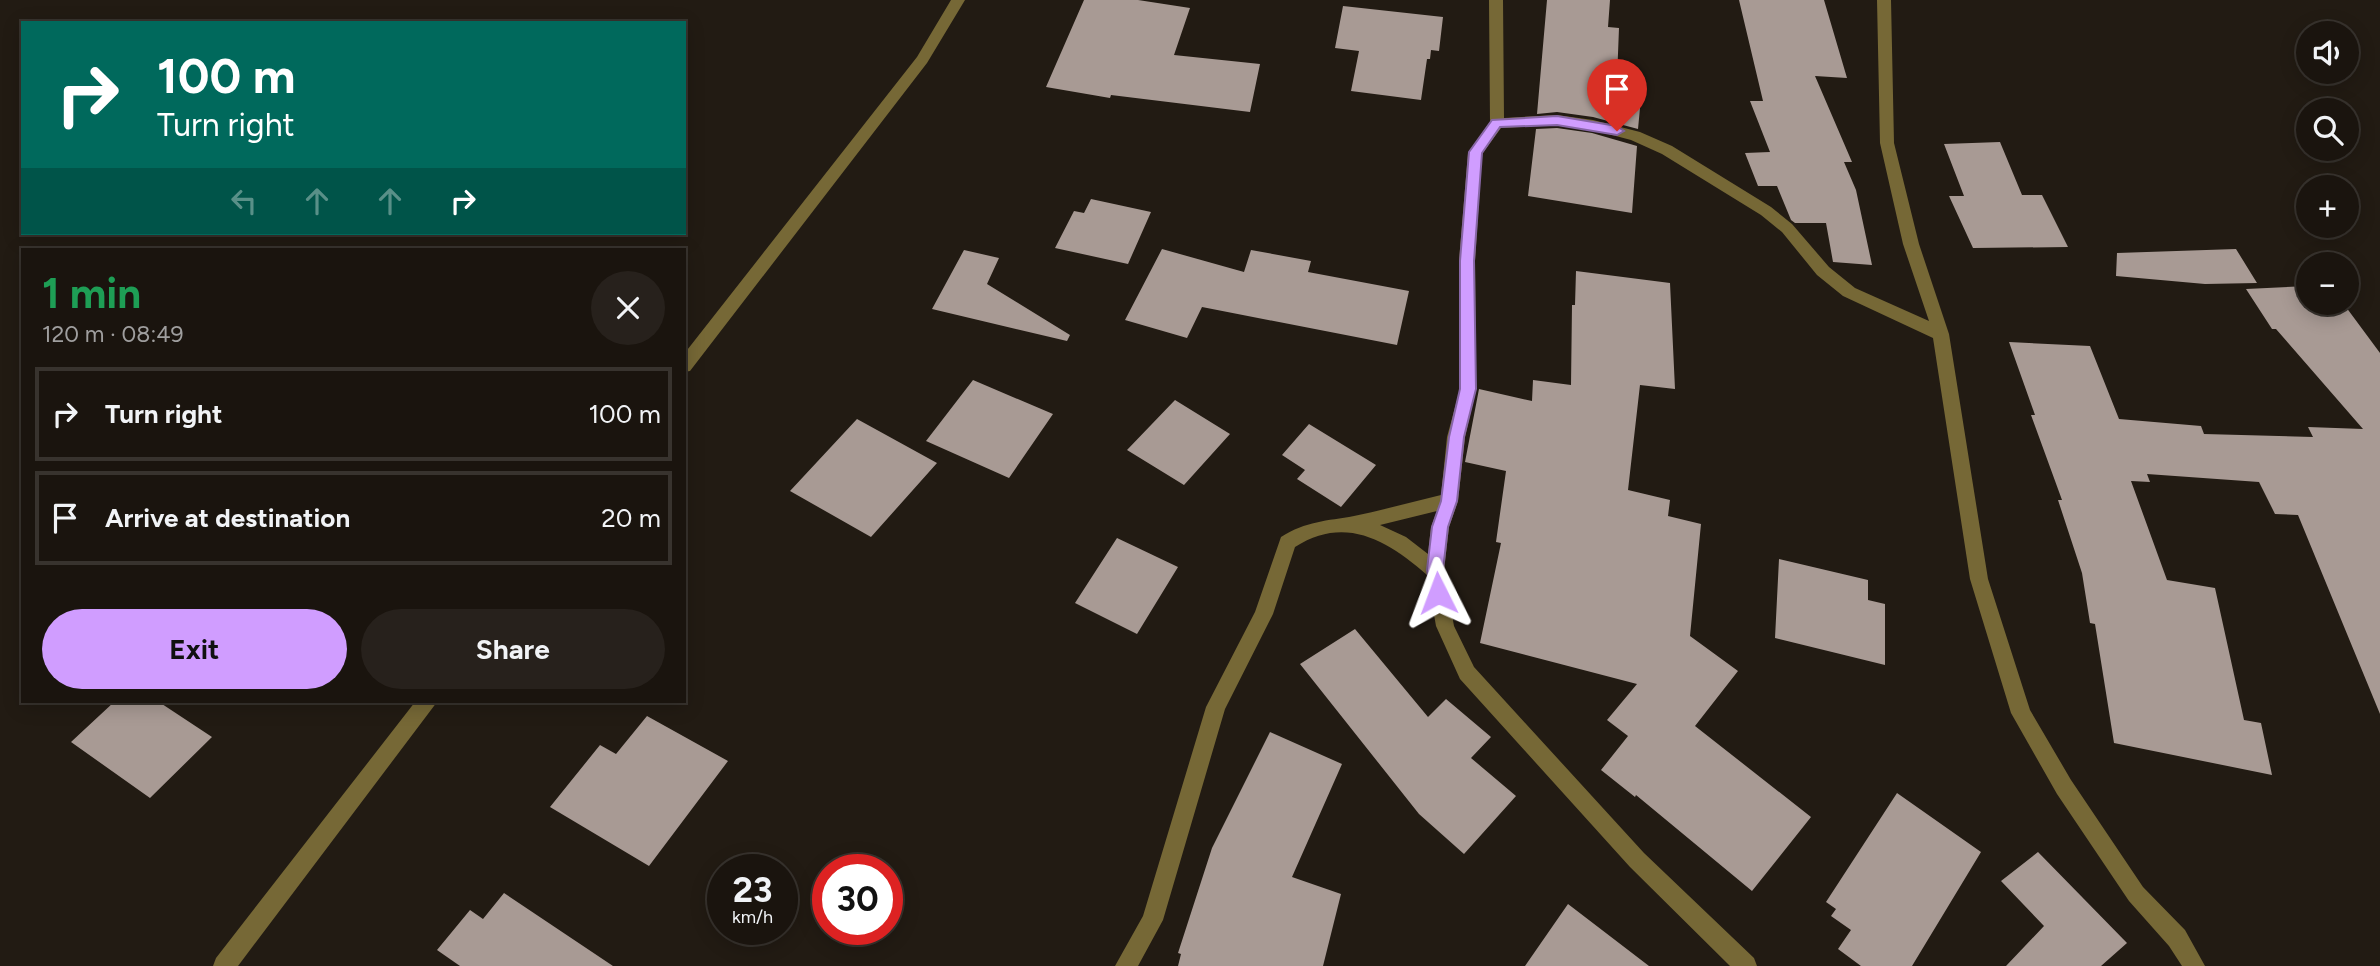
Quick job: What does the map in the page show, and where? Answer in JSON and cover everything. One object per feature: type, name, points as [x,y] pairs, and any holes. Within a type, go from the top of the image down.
[{"type":"street","points":[[686,363],[922,60],[958,0]]},
{"type":"street","points":[[1496,0],[1497,123],[1475,152],[1467,261],[1468,389],[1456,437],[1449,501],[1440,527],[1435,570],[1445,626],[1467,673],[1637,860],[1746,966]]},
{"type":"street","points":[[1884,0],[1887,143],[1911,244],[1941,334],[1979,579],[2021,713],[2064,787],[2136,894],[2177,939],[2194,966]]},
{"type":"street","points":[[1497,123],[1557,120],[1593,125],[1635,136],[1667,150],[1766,211],[1787,228],[1823,271],[1849,292],[1941,334]]},
{"type":"street","points":[[1126,966],[1153,920],[1216,707],[1264,614],[1287,542],[1325,526],[1351,524],[1449,501]]},
{"type":"street","points":[[1351,524],[1382,531],[1401,541],[1435,570]]},
{"type":"street","points":[[224,966],[426,703]]},
{"type":"building","points":[[1084,0],[1138,0],[1190,8],[1174,55],[1260,64],[1250,112],[1111,95],[1110,98],[1046,87]]},
{"type":"building","points":[[1547,0],[1610,0],[1608,27],[1619,28],[1616,105],[1640,108],[1638,129],[1593,117],[1557,112],[1537,114]]},
{"type":"building","points":[[1739,0],[1824,0],[1847,78],[1815,76],[1852,162],[1844,162],[1856,190],[1872,265],[1833,262],[1826,223],[1795,223],[1791,220],[1777,186],[1758,186],[1745,153],[1770,152],[1750,101],[1763,101]]},
{"type":"building","points":[[1343,6],[1443,17],[1439,51],[1431,50],[1430,59],[1427,59],[1421,100],[1351,91],[1359,51],[1335,48]]},
{"type":"building","points":[[1557,128],[1592,133],[1637,146],[1632,213],[1528,196],[1536,129]]},
{"type":"building","points":[[2000,142],[2022,195],[2042,195],[2068,247],[1973,248],[1949,196],[1964,196],[1944,144]]},
{"type":"building","points":[[1091,199],[1151,212],[1128,264],[1055,248],[1074,211],[1084,213]]},
{"type":"building","points":[[1162,249],[1244,272],[1251,250],[1311,261],[1308,272],[1409,291],[1397,345],[1202,307],[1187,338],[1125,320]]},
{"type":"building","points":[[2236,249],[2257,283],[2205,284],[2116,276],[2117,253]]},
{"type":"building","points":[[964,250],[999,258],[987,284],[1070,335],[1067,341],[932,309]]},
{"type":"building","points":[[1576,271],[1670,283],[1675,389],[1640,385],[1628,490],[1670,500],[1668,516],[1701,524],[1690,636],[1738,671],[1695,726],[1811,817],[1752,891],[1636,795],[1635,797],[1601,770],[1628,736],[1607,720],[1637,684],[1480,643],[1501,543],[1496,542],[1506,471],[1465,462],[1479,389],[1532,401],[1533,380],[1571,385],[1572,305],[1575,305]]},
{"type":"building","points":[[2296,287],[2296,315],[2352,315],[2380,353],[2380,714],[2298,515],[2275,514],[2259,482],[2147,474],[2150,482],[2131,481],[2167,580],[2215,588],[2244,720],[2261,723],[2272,775],[2114,743],[2095,624],[2090,623],[2082,573],[2058,500],[2062,500],[2031,415],[2035,415],[2009,342],[2090,346],[2119,419],[2201,426],[2204,434],[2313,437],[2308,427],[2363,429],[2276,329],[2272,329],[2246,289]]},
{"type":"building","points":[[973,380],[1053,414],[1009,478],[926,441]]},
{"type":"building","points":[[1175,400],[1230,434],[1184,485],[1127,450]]},
{"type":"building","points":[[857,419],[937,463],[871,537],[790,491]]},
{"type":"building","points":[[1309,424],[1376,465],[1341,507],[1297,479],[1305,470],[1282,455]]},
{"type":"building","points":[[1117,538],[1178,567],[1137,634],[1075,603]]},
{"type":"building","points":[[1779,559],[1868,580],[1868,600],[1885,604],[1885,665],[1775,638]]},
{"type":"building","points":[[1355,629],[1428,717],[1446,699],[1491,737],[1471,758],[1516,796],[1464,854],[1419,814],[1300,664]]},
{"type":"building","points":[[113,703],[161,703],[212,737],[150,798],[71,742]]},
{"type":"building","points":[[647,716],[728,761],[649,866],[550,807],[600,745],[616,754]]},
{"type":"building","points":[[1270,732],[1342,764],[1292,877],[1341,894],[1323,966],[1178,966],[1181,954],[1178,953],[1212,848]]},
{"type":"building","points":[[1897,793],[1981,852],[1912,966],[1861,966],[1838,949],[1851,930],[1831,916],[1836,909],[1826,902]]},
{"type":"building","points":[[2038,852],[2127,943],[2101,966],[2006,966],[2044,926],[2001,881]]},
{"type":"building","points":[[504,893],[613,966],[460,966],[437,950],[470,910],[483,919]]},
{"type":"building","points":[[1568,904],[1649,966],[1525,966]]},
{"type":"route","points":[[1438,593],[1435,570],[1440,527],[1449,501],[1456,437],[1468,389],[1467,261],[1475,152],[1497,123],[1557,120],[1617,131]]}]
